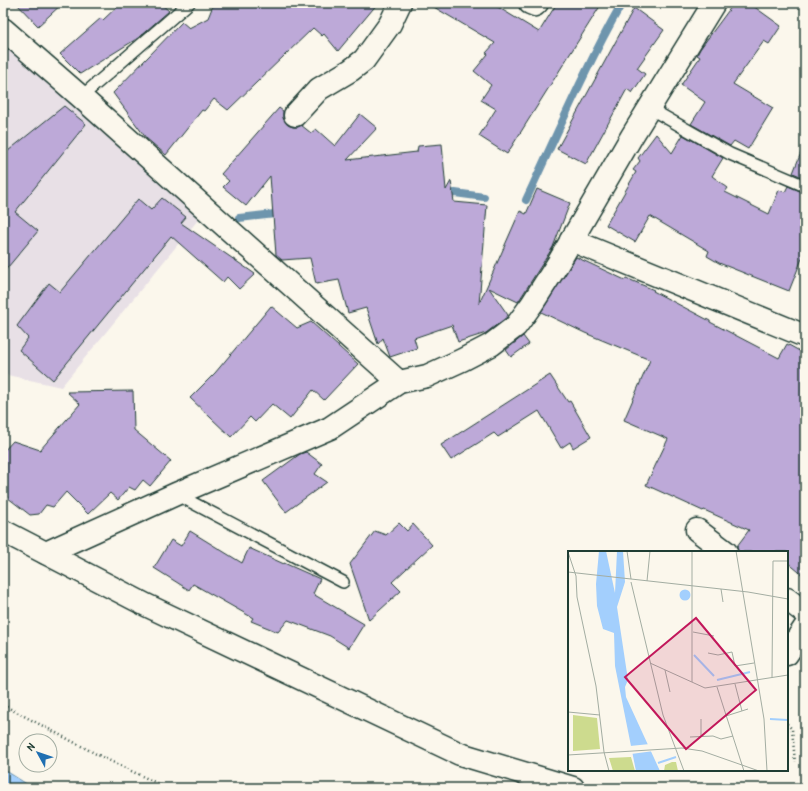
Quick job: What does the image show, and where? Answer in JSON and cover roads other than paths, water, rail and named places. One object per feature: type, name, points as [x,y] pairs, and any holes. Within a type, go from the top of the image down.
[{"type":"street","points":[[295,115],[319,89],[351,70],[364,60],[390,24],[400,3]]},
{"type":"street","points":[[530,3],[535,6],[537,3]]},
{"type":"street","points":[[46,553],[176,494],[330,428],[399,382],[427,376],[462,360],[491,345],[516,326],[557,265],[632,136],[714,3]]},
{"type":"street","points":[[3,29],[399,382]]},
{"type":"street","points":[[571,240],[805,336]]},
{"type":"street","points":[[698,530],[725,551]]},
{"type":"street","points":[[3,531],[146,605],[460,754],[573,788]]},
{"type":"street","points":[[788,600],[805,613]]},
{"type":"street","points":[[788,652],[805,627]]},
{"type":"lane","points":[[81,97],[189,3]]},
{"type":"lane","points":[[649,108],[730,154],[805,186]]},
{"type":"lane","points":[[176,494],[343,582]]},
{"type":"water","points":[[3,769],[33,788],[3,788]]},
{"type":"waterway","points":[[526,200],[584,76],[622,3]]},
{"type":"waterway","points":[[442,194],[455,193],[484,197]]},
{"type":"waterway","points":[[239,218],[284,213]]}]
